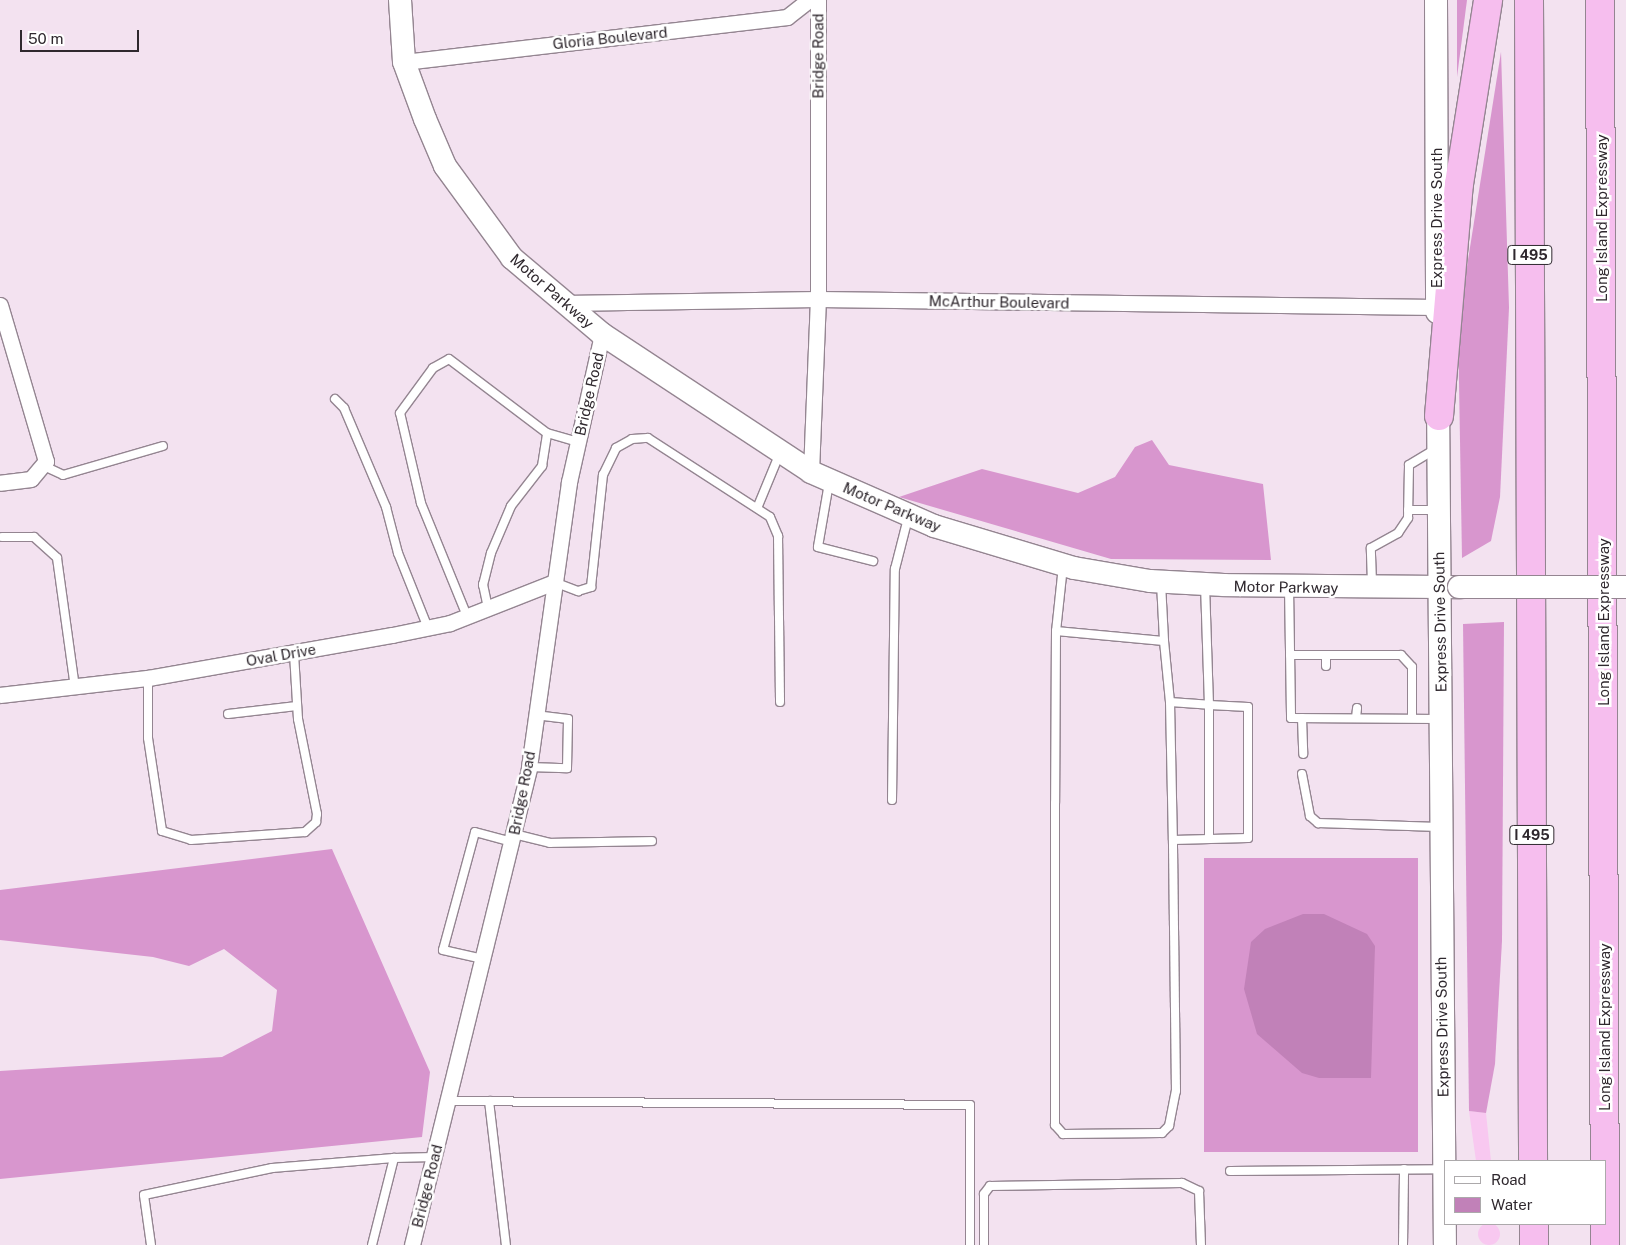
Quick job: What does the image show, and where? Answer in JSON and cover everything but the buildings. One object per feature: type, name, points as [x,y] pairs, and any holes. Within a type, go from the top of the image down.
[{"type":"highway","points":[[1439,416],[1459,184],[1488,0]]},
{"type":"highway","name":"I 495","points":[[1529,0],[1533,1160]]},
{"type":"highway","name":"Long Island Expressway","points":[[1600,0],[1605,1160]]},
{"type":"highway","points":[[1534,1225],[1534,1245]]},
{"type":"highway","name":"Long Island Expressway","points":[[1605,1225],[1605,1245]]},
{"type":"main road","name":"Motor Parkway","points":[[400,0],[404,62],[445,166],[512,258],[561,303],[602,334],[780,453],[820,476],[909,516],[1063,566],[1161,581],[1289,587],[1626,587]]},
{"type":"main road","name":"Express Drive South","points":[[1436,0],[1438,510],[1450,587],[1440,719],[1444,1168]]},
{"type":"main road","name":"Express Drive South","points":[[1445,1225],[1445,1245]]},
{"type":"street","name":"Gloria Boulevard","points":[[404,62],[787,17],[809,0]]},
{"type":"street","name":"Bridge Road","points":[[818,0],[820,476]]},
{"type":"street","name":"McArthur Boulevard","points":[[561,303],[818,299],[1437,308]]},
{"type":"street","points":[[0,305],[45,448],[44,466],[31,479],[0,483]]},
{"type":"street","name":"Bridge Road","points":[[412,1245],[514,838],[529,767],[554,582],[578,442],[602,334]]},
{"type":"street","name":"Oval Drive","points":[[0,695],[148,678],[428,628],[467,616],[554,582]]},
{"type":"lane","points":[[467,616],[421,503],[400,413],[443,359],[458,362],[547,434],[578,442]]},
{"type":"lane","points":[[335,399],[344,408],[386,507],[398,553],[428,628]]},
{"type":"lane","points":[[488,608],[483,585],[491,553],[511,506],[542,466],[547,434]]},
{"type":"lane","points":[[554,582],[578,591],[591,587],[603,475],[616,448],[632,439],[648,438],[758,506],[770,517],[778,536],[780,702]]},
{"type":"lane","points":[[44,466],[63,475],[163,446]]},
{"type":"lane","points":[[1372,588],[1371,548],[1398,533],[1408,510],[1409,465],[1438,448]]},
{"type":"lane","points":[[758,506],[780,453]]},
{"type":"lane","points":[[820,476],[818,547],[873,561]]},
{"type":"lane","points":[[1408,510],[1438,510]]},
{"type":"lane","points":[[892,800],[895,569],[909,516]]},
{"type":"lane","points":[[2,537],[34,537],[57,558],[75,687]]},
{"type":"lane","points":[[1063,566],[1056,631],[1055,1125],[1064,1134],[1162,1134],[1169,1126],[1176,1091],[1170,702],[1161,581]]},
{"type":"lane","points":[[1205,584],[1209,705],[1209,839]]},
{"type":"lane","points":[[1289,587],[1291,718],[1440,719]]},
{"type":"lane","points":[[1056,631],[1164,641]]},
{"type":"lane","points":[[148,678],[148,738],[159,826],[192,840],[312,828],[317,814],[297,706],[294,652]]},
{"type":"lane","points":[[1326,654],[1326,666]]},
{"type":"lane","points":[[1290,655],[1401,655],[1412,667],[1412,718]]},
{"type":"lane","points":[[1381,655],[1381,665]]},
{"type":"lane","points":[[1356,656],[1356,666]]},
{"type":"lane","points":[[1170,702],[1248,707],[1248,838],[1173,840]]},
{"type":"lane","points":[[228,714],[297,706]]},
{"type":"lane","points":[[1326,708],[1326,717]]},
{"type":"lane","points":[[1356,708],[1356,718]]},
{"type":"lane","points":[[1381,708],[1381,718]]},
{"type":"lane","points":[[529,767],[567,768],[568,719],[535,715]]},
{"type":"lane","points":[[1302,718],[1302,754]]},
{"type":"lane","points":[[1302,774],[1310,816],[1318,823],[1441,827]]},
{"type":"lane","points":[[483,959],[443,950],[475,832],[550,843],[652,841]]},
{"type":"lane","points":[[448,1101],[970,1105],[970,1245]]},
{"type":"lane","points":[[489,1101],[506,1245]]},
{"type":"lane","points":[[151,1245],[144,1195],[272,1168],[394,1158],[434,1157]]},
{"type":"lane","points":[[372,1245],[394,1158]]},
{"type":"lane","points":[[1230,1171],[1444,1168]]},
{"type":"lane","points":[[1403,1245],[1404,1169]]},
{"type":"lane","points":[[984,1245],[984,1194],[990,1186],[1182,1183],[1198,1191],[1201,1245]]},
{"type":"shaded area","points":[[1457,0],[1467,0],[1457,77]]},
{"type":"shaded area","points":[[1501,52],[1509,308],[1500,497],[1491,541],[1462,558],[1458,323]]},
{"type":"shaded area","points":[[1152,440],[1169,465],[1263,484],[1271,560],[1111,559],[899,497],[982,469],[1078,493],[1115,477],[1135,447]]},
{"type":"shaded area","points":[[1504,622],[1502,941],[1495,1064],[1486,1113],[1469,1111],[1463,624]]},
{"type":"shaded area","points":[[332,849],[430,1072],[422,1137],[0,1179],[0,1071],[222,1057],[272,1031],[277,990],[224,949],[189,966],[153,957],[0,940],[0,890]]},
{"type":"shaded area","points":[[1204,858],[1418,858],[1418,1152],[1204,1152]]},
{"type":"shaded area","points":[[1469,1111],[1486,1113],[1491,1160],[1476,1160]]},
{"type":"shaded area","points":[[1495,1225],[1500,1234],[1497,1242],[1489,1245],[1481,1242],[1478,1234],[1481,1226]]},
{"type":"water","points":[[1303,914],[1324,914],[1367,934],[1375,946],[1371,1078],[1319,1078],[1302,1073],[1257,1034],[1244,989],[1251,942],[1265,929]]}]
